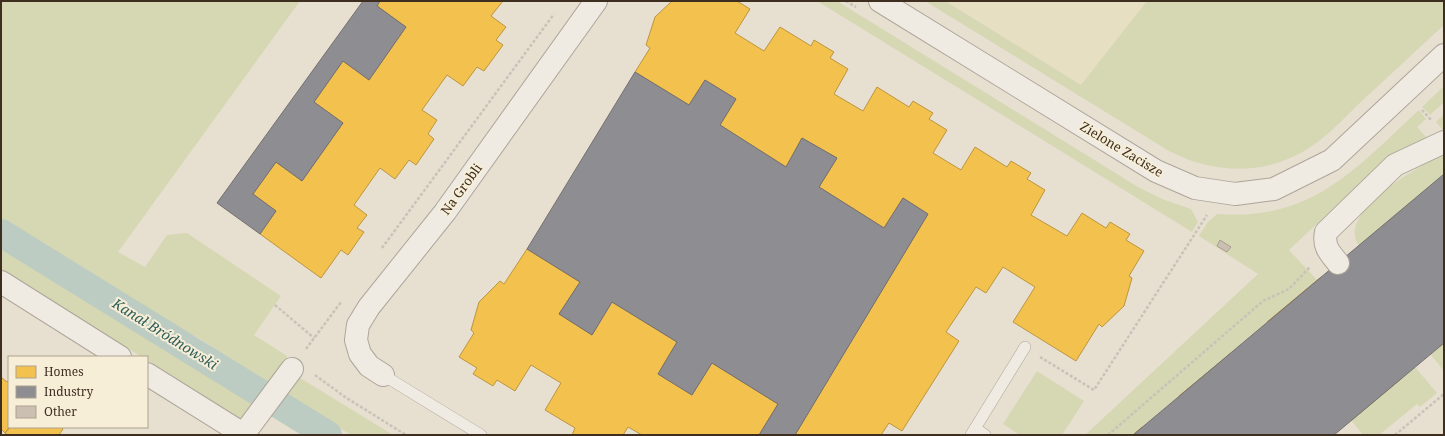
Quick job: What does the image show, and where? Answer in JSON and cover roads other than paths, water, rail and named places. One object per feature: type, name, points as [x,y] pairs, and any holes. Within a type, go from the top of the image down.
[{"type":"street","name":"Na Grobli","points":[[383,375],[370,366],[360,354],[356,340],[358,325],[369,307],[445,212],[596,1]]},
{"type":"street","name":"Zielone Zacisze","points":[[880,1],[1156,171],[1195,188],[1235,194],[1274,188],[1332,160],[1444,55]]},
{"type":"street","points":[[1333,257],[1324,240],[1326,232],[1395,166],[1444,142]]},
{"type":"street","points":[[1,282],[118,356]]},
{"type":"street","points":[[148,375],[244,433],[294,366]]},
{"type":"lane","points":[[986,435],[973,432],[1025,347]]},
{"type":"lane","points":[[383,375],[481,435]]},
{"type":"waterway","name":"Kanał Bródnowski","points":[[1,233],[328,435]]}]
